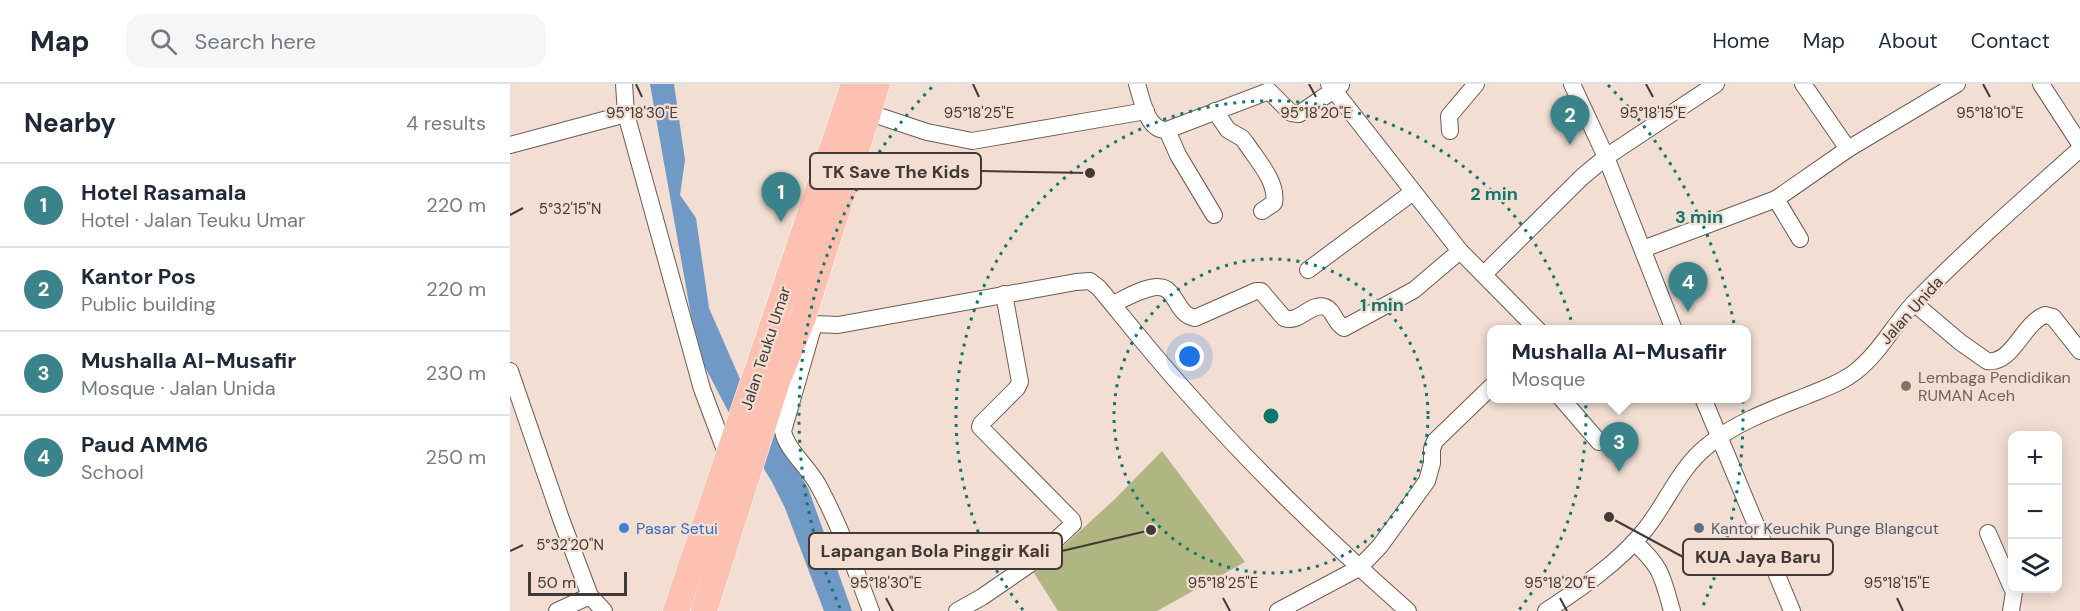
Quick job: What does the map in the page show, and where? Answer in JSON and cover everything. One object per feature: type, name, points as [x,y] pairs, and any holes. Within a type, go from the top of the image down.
[{"type":"highway","name":"Jalan Teuku Umar","points":[[704,611],[766,378],[854,84]]},
{"type":"highway","name":"Jalan Teuku Umar","points":[[676,611],[737,486],[730,454],[766,378],[808,321],[877,84]]},
{"type":"street","points":[[624,84],[626,114],[702,389],[730,454]]},
{"type":"street","points":[[1137,84],[1146,111],[1156,129],[1167,130],[1270,86],[1294,115],[1299,114],[1335,86],[1413,192],[1460,250],[1533,325]]},
{"type":"street","points":[[1450,131],[1449,116],[1476,84]]},
{"type":"street","points":[[1572,84],[1606,158],[1672,325]]},
{"type":"street","points":[[1484,274],[1582,177],[1606,158],[1716,84]]},
{"type":"street","points":[[1803,84],[1848,148]]},
{"type":"street","points":[[1643,249],[1776,199],[1848,148],[1957,84]]},
{"type":"street","points":[[2041,84],[2080,146]]},
{"type":"street","points":[[867,112],[927,132],[972,141],[1146,111]]},
{"type":"street","points":[[1215,111],[1228,130],[1246,143],[1273,186],[1274,203],[1262,211]]},
{"type":"street","points":[[510,145],[626,114]]},
{"type":"street","points":[[1167,130],[1178,155],[1214,215]]},
{"type":"street","name":"Jalan Unida","points":[[1546,611],[1599,572],[1634,542],[1654,518],[1690,462],[1719,437],[1774,409],[1854,374],[1866,363],[1914,303],[2080,146]]},
{"type":"street","points":[[1308,270],[1413,192]]},
{"type":"street","points":[[1776,199],[1800,239]]},
{"type":"street","points":[[1113,304],[1143,291],[1162,287],[1168,290],[1186,316],[1195,318],[1261,291],[1284,318],[1289,320],[1298,318],[1316,307],[1323,306],[1329,309],[1338,326],[1344,328],[1414,290],[1460,250]]},
{"type":"street","points":[[871,611],[824,496],[809,470],[784,436],[784,423],[808,321],[838,326],[1004,294],[1090,281],[1113,304],[1191,398],[1359,568],[1408,611]]},
{"type":"street","points":[[957,611],[982,597],[1029,564],[1073,524],[1072,520],[980,426],[1017,388],[1020,382],[1004,294]]},
{"type":"street","points":[[1914,303],[1960,342],[1987,361],[1992,362],[2002,358],[2034,321],[2045,315],[2053,317],[2080,351]]},
{"type":"street","points":[[510,371],[590,596],[604,611]]},
{"type":"street","points":[[1278,611],[1359,568],[1380,546],[1427,481],[1435,441],[1487,390]]},
{"type":"street","points":[[1565,403],[1599,442]]},
{"type":"street","points":[[1705,403],[1792,611]]},
{"type":"street","points":[[1988,533],[2008,577]]},
{"type":"street","points":[[1634,542],[1659,569],[1672,611]]},
{"type":"street","points":[[2011,611],[2014,593]]},
{"type":"street","points":[[557,611],[590,596]]},
{"type":"green space","points":[[1162,451],[1245,562],[1157,611],[1058,611],[1034,573],[1115,499]]},
{"type":"water","points":[[650,84],[674,84],[685,160],[680,195],[696,218],[709,308],[740,379],[808,488],[852,611],[824,611],[785,508],[705,367],[691,315]]},
{"type":"place","name":"Kantor Pos","points":[[1570,145]]},
{"type":"place","name":"TK Save The Kids","points":[[1090,173]]},
{"type":"place","name":"Hotel Rasamala","points":[[781,222]]},
{"type":"place","name":"Paud AMM6","points":[[1688,312]]},
{"type":"place","name":"Lembaga Pendidikan RUMAN Aceh","points":[[1906,386]]},
{"type":"place","name":"Mushalla Al-Musafir","points":[[1619,472]]},
{"type":"place","name":"KUA Jaya Baru","points":[[1609,517]]},
{"type":"place","name":"Pasar Setui","points":[[624,528]]},
{"type":"place","name":"Kantor Keuchik Punge Blangcut","points":[[1699,528]]},
{"type":"place","name":"Lapangan Bola Pinggir Kali","points":[[1151,530]]}]
